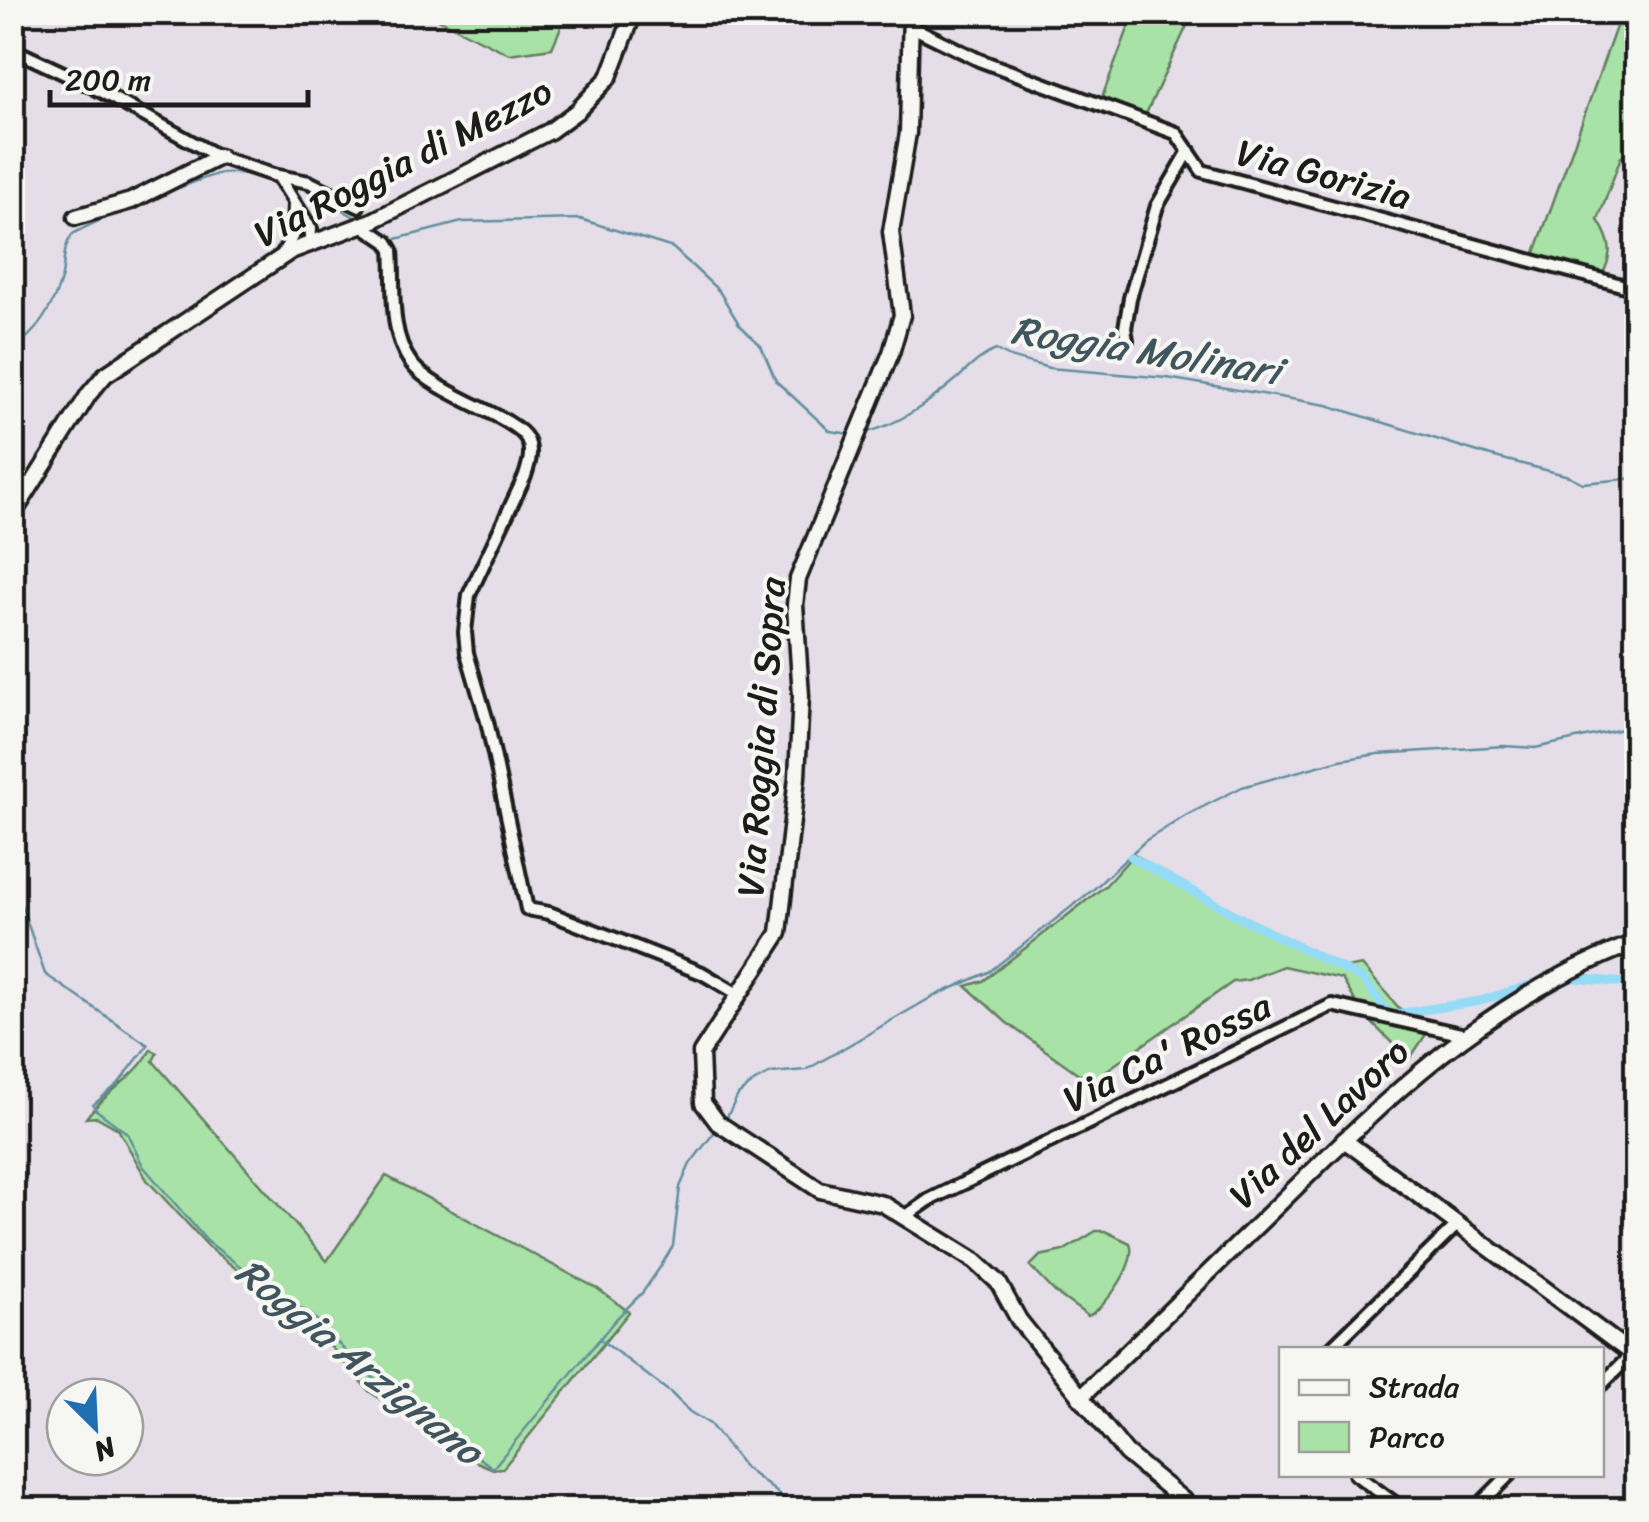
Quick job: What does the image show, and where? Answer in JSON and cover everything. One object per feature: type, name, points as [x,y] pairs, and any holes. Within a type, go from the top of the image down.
[{"type":"street","name":"Via Roggia di Mezzo","points":[[12,516],[105,374],[277,260],[362,225],[550,131],[577,111],[608,78],[634,12]]},
{"type":"street","name":"Via Gorizia","points":[[910,19],[979,60],[1176,133],[1202,171],[1636,290]]},
{"type":"street","name":"Via Roggia di Sopra","points":[[906,1216],[883,1204],[820,1190],[718,1123],[703,1103],[700,1053],[779,932],[797,777],[801,696],[795,606],[798,580],[891,353],[902,314],[890,232],[908,133],[910,19]]},
{"type":"street","points":[[12,49],[91,86],[219,157],[310,182],[358,206]]},
{"type":"street","points":[[1127,340],[1130,298],[1157,206],[1188,152]]},
{"type":"street","points":[[76,217],[131,200],[219,157]]},
{"type":"street","points":[[278,176],[316,227],[324,231],[362,225],[387,242],[392,250],[396,322],[411,362],[442,388],[517,428],[529,444],[531,458],[526,476],[469,596],[465,632],[467,653],[488,721],[527,909],[549,913],[702,973],[738,994]]},
{"type":"street","points":[[294,202],[300,233],[310,244]]},
{"type":"street","points":[[277,260],[293,235],[294,202]]},
{"type":"street","name":"Via del Lavoro","points":[[1080,1398],[1393,1092],[1465,1035],[1552,980],[1636,942]]},
{"type":"street","name":"Via Ca' Rossa","points":[[906,1216],[946,1192],[1332,1005],[1465,1035]]},
{"type":"street","points":[[1344,1140],[1634,1355],[1604,1382]]},
{"type":"street","points":[[906,1216],[975,1261],[998,1282],[1019,1320],[1080,1398],[1135,1461],[1195,1510]]},
{"type":"street","points":[[1332,1347],[1458,1224]]},
{"type":"street","points":[[1359,1477],[1404,1510]]},
{"type":"street","points":[[1474,1510],[1507,1477]]},
{"type":"green space","points":[[439,12],[567,13],[552,48],[509,54],[436,18]]},
{"type":"green space","points":[[1134,13],[1197,13],[1192,15],[1145,116],[1101,100]]},
{"type":"green space","points":[[1621,13],[1636,13],[1636,147],[1621,157],[1598,220],[1610,249],[1600,279],[1532,261]]},
{"type":"green space","points":[[1134,854],[1198,895],[1346,968],[1362,965],[1399,1008],[1430,1028],[1409,1060],[1363,1014],[1342,979],[1283,966],[1233,982],[1090,1082],[1007,1023],[966,986],[983,981],[1105,886]]},
{"type":"green space","points":[[151,1049],[157,1053],[153,1061],[327,1261],[386,1176],[598,1289],[629,1312],[503,1468],[493,1469],[456,1453],[369,1391],[323,1338],[210,1248],[147,1180],[118,1129],[97,1117],[86,1118],[138,1068]]},
{"type":"green space","points":[[1096,1231],[1130,1243],[1131,1251],[1119,1284],[1088,1316],[1056,1293],[1030,1266],[1040,1256],[1063,1251]]},
{"type":"waterway","name":"Roggia Molinari","points":[[12,348],[29,336],[49,310],[61,280],[69,240],[79,230],[222,173],[261,176]]},
{"type":"waterway","name":"Roggia Molinari","points":[[298,185],[360,220]]},
{"type":"waterway","name":"Roggia Molinari","points":[[392,240],[462,222],[580,219],[673,248],[719,291],[739,324],[761,346],[776,381],[830,431],[850,434]]},
{"type":"waterway","name":"Roggia Molinari","points":[[863,433],[914,412],[996,350],[1049,368],[1167,378],[1327,405],[1583,483],[1636,478]]},
{"type":"waterway","points":[[725,1121],[738,1095],[755,1081],[771,1073],[806,1070],[932,997],[989,972],[1095,888],[1145,841],[1242,787],[1340,760],[1378,754],[1504,746],[1535,748],[1636,726]]},
{"type":"waterway","name":"Roggia Arzignano","points":[[1131,857],[1363,979],[1390,1015],[1480,1001],[1540,982]]},
{"type":"waterway","name":"Roggia Arzignano","points":[[12,890],[22,907],[45,974],[148,1045],[118,1084],[93,1105],[95,1109],[127,1133],[143,1166],[207,1241],[271,1290],[312,1315],[363,1370],[493,1468],[661,1266],[673,1246],[680,1187],[690,1164],[716,1130]]},
{"type":"waterway","name":"Roggia Arzignano","points":[[1565,977],[1636,984]]},
{"type":"waterway","points":[[601,1340],[710,1424],[745,1468],[800,1510]]}]
